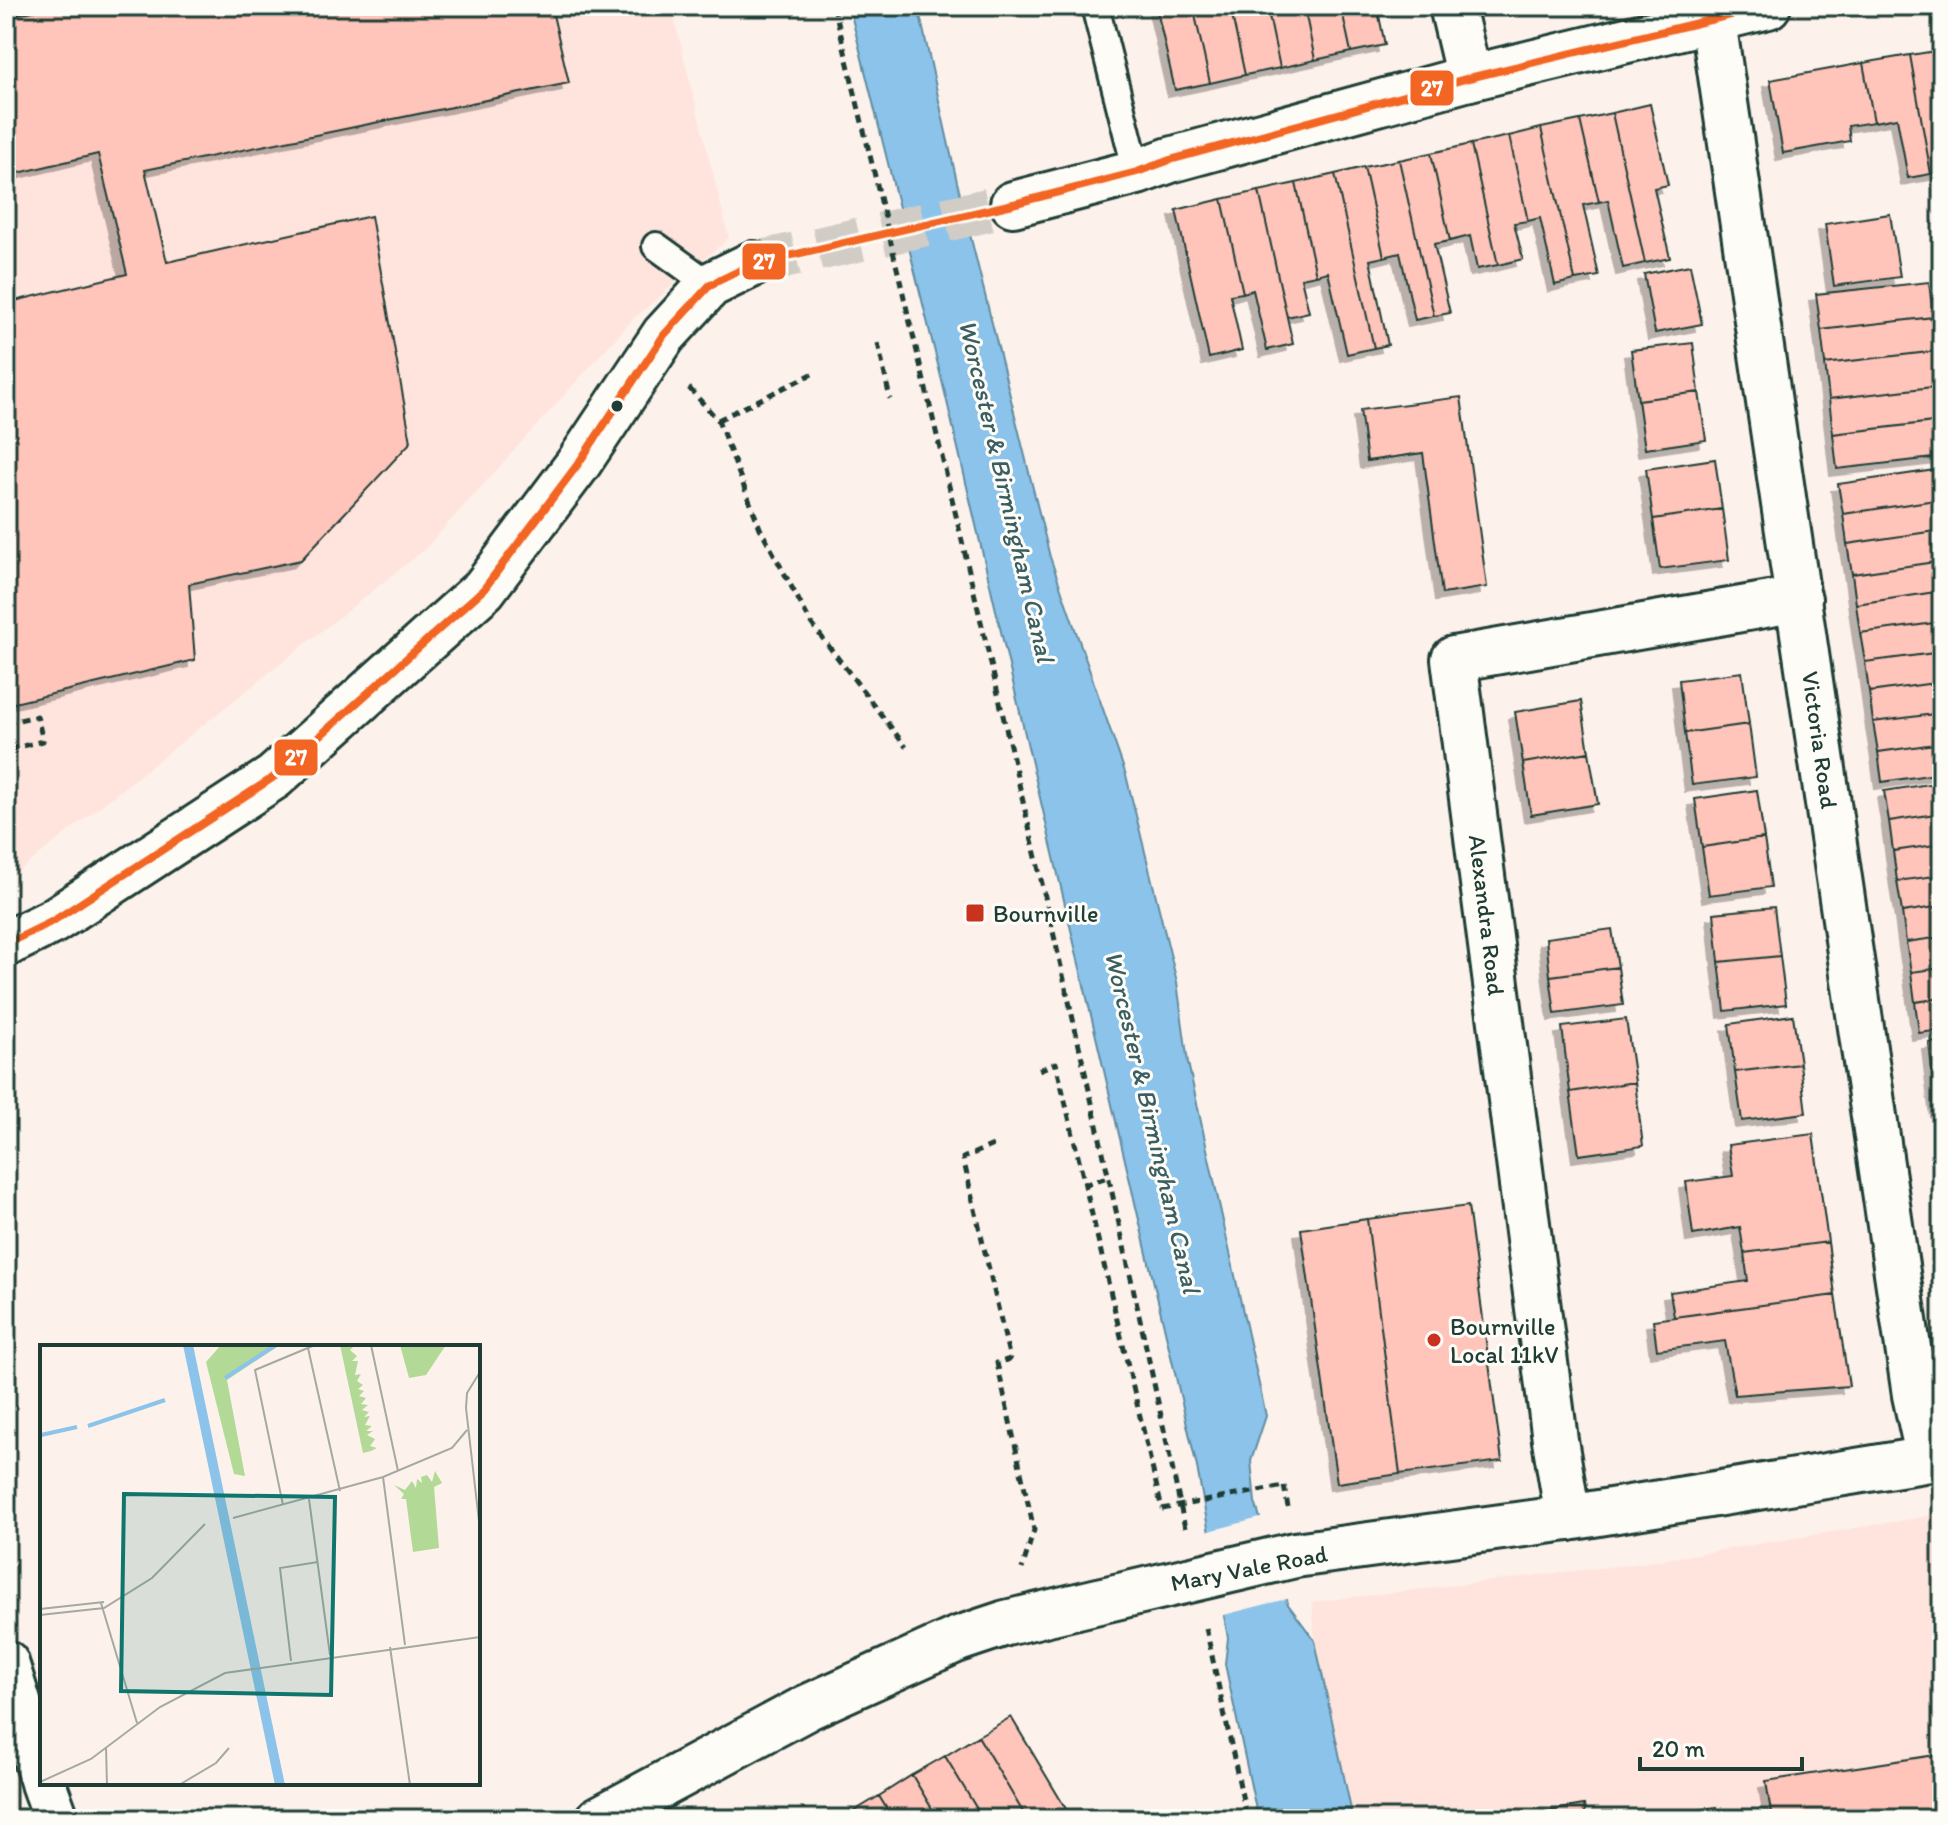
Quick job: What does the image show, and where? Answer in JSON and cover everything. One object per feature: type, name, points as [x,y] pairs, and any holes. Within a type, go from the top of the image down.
[{"type":"street","points":[[1452,6],[1469,78]]},
{"type":"street","points":[[1013,204],[1469,78],[1768,6]]},
{"type":"street","name":"Victoria Road","points":[[1713,21],[1915,1395],[1935,1458]]},
{"type":"street","points":[[6,944],[53,921],[274,777],[484,589],[578,464],[664,335],[710,285],[753,264]]},
{"type":"street","name":"Alexandra Road","points":[[1568,1518],[1551,1409],[1454,659],[1799,599]]},
{"type":"street","name":"Mary Vale Road","points":[[599,1819],[808,1707],[958,1639],[1006,1623],[1295,1555],[1568,1518],[1935,1458]]},
{"type":"street","points":[[6,1663],[13,1713],[40,1774]]},
{"type":"street","points":[[44,1785],[56,1819]]},
{"type":"lane","points":[[1095,6],[1137,172]]},
{"type":"lane","points":[[656,246],[710,285]]},
{"type":"path","points":[[834,6],[930,402],[1110,1176],[1188,1543]]},
{"type":"path","points":[[878,343],[890,399]]},
{"type":"path","points":[[812,374],[718,420],[760,528],[811,623],[906,747]]},
{"type":"path","points":[[6,723],[37,716],[43,741],[6,750]]},
{"type":"path","points":[[1039,1070],[1056,1063],[1162,1509],[1284,1486]]},
{"type":"path","points":[[993,1145],[963,1158],[1010,1359],[997,1363],[1034,1530],[1006,1623]]},
{"type":"path","points":[[1084,1185],[1110,1176]]},
{"type":"path","points":[[1204,1620],[1247,1819]]},
{"type":"shaded area","points":[[6,6],[671,6],[729,238],[633,319],[424,550],[6,881]]},
{"type":"shaded area","points":[[1942,1514],[1942,1819],[1353,1819],[1315,1641],[1312,1602],[1642,1563]]},
{"type":"water","name":"Worcester & Birmingham Canal","points":[[849,6],[918,6],[957,182],[1050,557],[1126,775],[1177,982],[1188,1063],[1266,1416],[1251,1461],[1255,1502],[1287,1603],[1315,1641],[1353,1819],[1258,1819],[1225,1664],[1228,1638],[1197,1467],[945,393]]},
{"type":"pier","points":[[1264,1517],[1290,1598],[1220,1616],[1205,1532]]},
{"type":"building","points":[[55,6],[551,6],[569,83],[145,170],[167,262],[371,216],[411,442],[301,560],[189,584],[195,660],[6,705],[6,303],[127,274],[98,154],[6,176],[6,17]]},
{"type":"building","points":[[1156,6],[1193,6],[1210,83],[1175,90]]},
{"type":"building","points":[[1193,6],[1230,6],[1245,75],[1210,83]]},
{"type":"building","points":[[1230,6],[1267,6],[1280,68],[1245,75]]},
{"type":"building","points":[[1267,6],[1304,6],[1315,60],[1280,68]]},
{"type":"building","points":[[1304,6],[1341,6],[1351,52],[1315,60]]},
{"type":"building","points":[[1341,6],[1377,6],[1385,45],[1351,52]]},
{"type":"building","points":[[1942,50],[1942,102],[1939,103],[1942,172],[1931,174],[1910,55]]},
{"type":"building","points":[[1910,55],[1931,174],[1908,178],[1897,118],[1874,122],[1863,63]]},
{"type":"building","points":[[1863,63],[1874,122],[1848,126],[1850,141],[1783,153],[1770,80]]},
{"type":"building","points":[[1650,104],[1668,185],[1654,188],[1670,258],[1645,263],[1612,113]]},
{"type":"building","points":[[1612,113],[1645,263],[1623,268],[1608,200],[1599,202],[1580,120]]},
{"type":"building","points":[[1580,120],[1599,202],[1583,205],[1599,276],[1575,280],[1541,128]]},
{"type":"building","points":[[1541,128],[1575,280],[1555,285],[1540,218],[1528,221],[1509,136]]},
{"type":"building","points":[[1509,136],[1528,221],[1514,223],[1523,259],[1498,265],[1471,144]]},
{"type":"building","points":[[1471,144],[1498,265],[1477,269],[1470,236],[1450,241],[1431,153]]},
{"type":"building","points":[[1431,153],[1450,241],[1434,244],[1450,313],[1434,316],[1399,160]]},
{"type":"building","points":[[1399,160],[1434,316],[1415,320],[1400,253],[1384,257],[1364,167]]},
{"type":"building","points":[[1364,167],[1384,257],[1370,260],[1388,345],[1374,348],[1335,174]]},
{"type":"building","points":[[1335,174],[1374,348],[1347,354],[1328,272],[1316,275],[1296,183]]},
{"type":"building","points":[[1296,183],[1316,275],[1301,278],[1309,312],[1287,317],[1259,191]]},
{"type":"building","points":[[1259,191],[1293,344],[1267,350],[1253,290],[1243,293],[1222,199]]},
{"type":"building","points":[[1222,199],[1243,293],[1230,295],[1242,350],[1209,358],[1176,210]]},
{"type":"building","points":[[1890,214],[1900,277],[1834,286],[1825,224]]},
{"type":"building","points":[[1690,265],[1702,324],[1655,333],[1644,274]]},
{"type":"building","points":[[1929,282],[1933,317],[1821,330],[1816,294]]},
{"type":"building","points":[[1933,317],[1937,351],[1825,364],[1821,330]]},
{"type":"building","points":[[1693,343],[1699,392],[1638,400],[1631,350]]},
{"type":"building","points":[[1937,351],[1941,386],[1829,399],[1825,364]]},
{"type":"building","points":[[1941,386],[1942,421],[1833,434],[1829,399]]},
{"type":"building","points":[[1699,392],[1706,440],[1645,449],[1638,400]]},
{"type":"building","points":[[1461,397],[1487,587],[1442,594],[1423,453],[1367,461],[1360,410]]},
{"type":"building","points":[[1942,421],[1942,457],[1837,469],[1833,434]]},
{"type":"building","points":[[1715,459],[1722,509],[1653,519],[1646,469]]},
{"type":"building","points":[[1942,469],[1942,499],[1843,514],[1838,484]]},
{"type":"building","points":[[1942,499],[1942,530],[1847,544],[1843,514]]},
{"type":"building","points":[[1722,509],[1729,560],[1660,569],[1653,519]]},
{"type":"building","points":[[1942,530],[1942,561],[1852,574],[1847,544]]},
{"type":"building","points":[[1942,561],[1942,591],[1856,604],[1852,574]]},
{"type":"building","points":[[1942,591],[1942,622],[1860,633],[1856,604]]},
{"type":"building","points":[[1942,622],[1942,652],[1865,662],[1860,633]]},
{"type":"building","points":[[1942,652],[1942,682],[1869,692],[1865,662]]},
{"type":"building","points":[[1742,672],[1749,724],[1685,733],[1679,680]]},
{"type":"building","points":[[1942,682],[1942,713],[1873,722],[1869,692]]},
{"type":"building","points":[[1581,701],[1589,752],[1523,763],[1515,712]]},
{"type":"building","points":[[1942,713],[1942,743],[1878,752],[1873,722]]},
{"type":"building","points":[[1749,724],[1756,777],[1692,785],[1685,733]]},
{"type":"building","points":[[1942,743],[1942,773],[1882,782],[1878,752]]},
{"type":"building","points":[[1589,752],[1598,804],[1531,815],[1523,763]]},
{"type":"building","points":[[1942,782],[1942,813],[1889,821],[1884,791]]},
{"type":"building","points":[[1757,790],[1764,838],[1702,847],[1695,799]]},
{"type":"building","points":[[1942,813],[1942,844],[1893,851],[1889,821]]},
{"type":"building","points":[[1764,838],[1771,887],[1709,895],[1702,847]]},
{"type":"building","points":[[1942,844],[1942,875],[1897,881],[1893,851]]},
{"type":"building","points":[[1942,875],[1942,906],[1902,912],[1897,881]]},
{"type":"building","points":[[1942,906],[1942,937],[1906,942],[1902,912]]},
{"type":"building","points":[[1774,907],[1780,956],[1719,962],[1714,913]]},
{"type":"building","points":[[1612,929],[1618,967],[1550,976],[1546,938]]},
{"type":"building","points":[[1942,937],[1942,968],[1911,972],[1906,942]]},
{"type":"building","points":[[1780,956],[1786,1004],[1725,1011],[1719,962]]},
{"type":"building","points":[[1618,967],[1623,1005],[1555,1014],[1550,976]]},
{"type":"building","points":[[1942,968],[1942,998],[1915,1002],[1911,972]]},
{"type":"building","points":[[1942,998],[1942,1030],[1919,1033],[1915,1002]]},
{"type":"building","points":[[1793,1015],[1800,1064],[1735,1072],[1729,1024]]},
{"type":"building","points":[[1626,1019],[1635,1082],[1570,1092],[1562,1027]]},
{"type":"building","points":[[1942,1041],[1942,1076],[1933,1077],[1929,1043]]},
{"type":"building","points":[[1800,1064],[1806,1113],[1742,1121],[1735,1072]]},
{"type":"building","points":[[1942,1076],[1942,1109],[1937,1110],[1933,1077]]},
{"type":"building","points":[[1635,1082],[1643,1146],[1579,1155],[1570,1092]]},
{"type":"building","points":[[1813,1134],[1828,1242],[1744,1253],[1740,1227],[1693,1235],[1686,1182],[1733,1176],[1728,1145]]},
{"type":"building","name":"Bournville Local 11kV","points":[[1468,1206],[1502,1461],[1400,1474],[1367,1219]]},
{"type":"building","points":[[1367,1219],[1400,1474],[1337,1483],[1301,1229]]},
{"type":"building","points":[[1828,1242],[1835,1295],[1674,1317],[1670,1292],[1748,1281],[1744,1253]]},
{"type":"building","points":[[1835,1295],[1849,1386],[1735,1395],[1725,1341],[1657,1350],[1653,1320]]},
{"type":"building","points":[[1011,1717],[1072,1819],[1027,1819],[978,1736]]},
{"type":"building","points":[[978,1736],[1027,1819],[983,1819],[945,1756]]},
{"type":"building","points":[[1942,1754],[1942,1819],[1772,1819],[1766,1781]]},
{"type":"building","points":[[945,1756],[983,1819],[938,1819],[912,1775]]},
{"type":"building","points":[[912,1775],[938,1819],[893,1819],[879,1796]]},
{"type":"building","points":[[879,1796],[893,1819],[848,1819],[846,1816]]},
{"type":"building","points":[[1584,1805],[1586,1819],[1500,1819]]},
{"type":"building","points":[[1717,1807],[1719,1819],[1639,1819]]},
{"type":"tunnel","points":[[753,264],[1013,204]]},
{"type":"transit line","name":"27","points":[[6,944],[53,921],[274,777],[484,589],[578,464],[664,335],[710,285],[753,264],[1013,204],[1469,78],[1768,6]]},
{"type":"place","name":"Bournville","points":[[975,913]]},
{"type":"place","name":"Bournville Local 11kV","points":[[1434,1340]]}]
